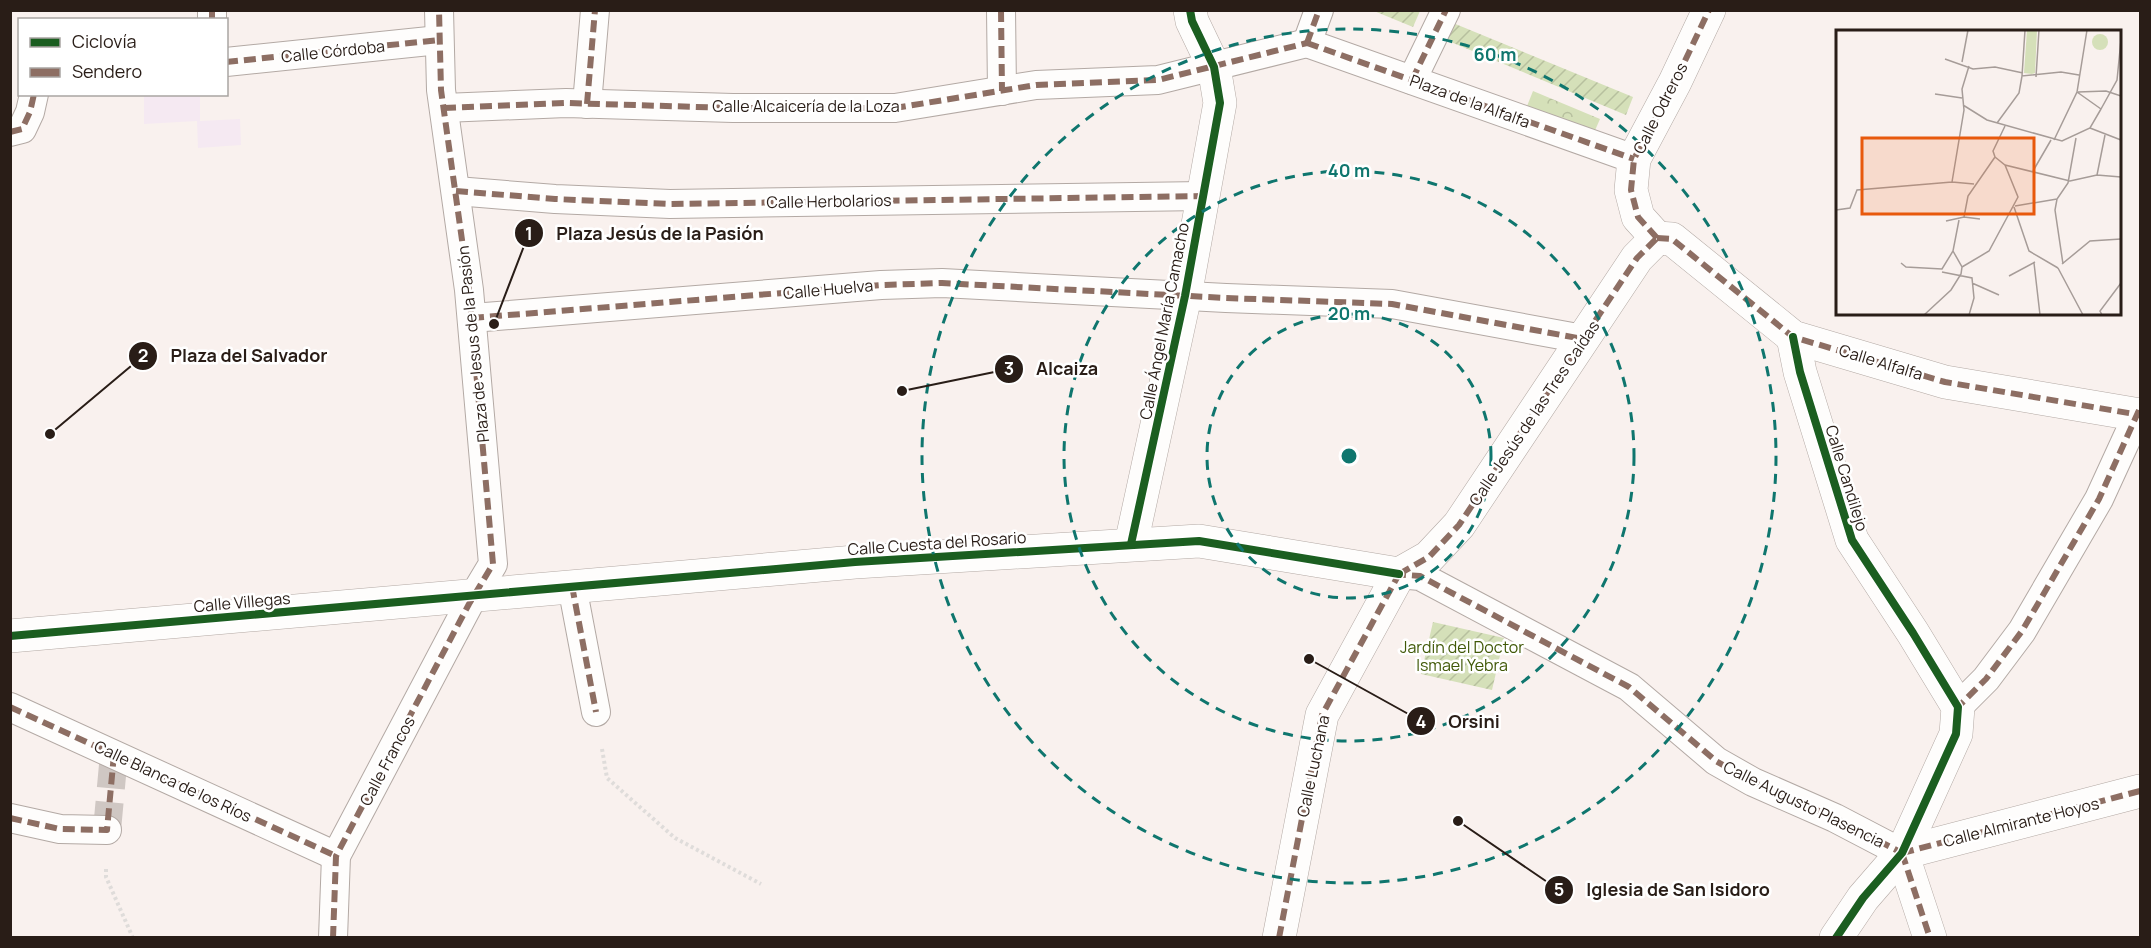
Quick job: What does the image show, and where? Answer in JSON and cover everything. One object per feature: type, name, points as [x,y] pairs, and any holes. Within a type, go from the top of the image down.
[{"type":"street","name":"Plaza de Jesus de la Pasión","points":[[439,10],[442,99],[472,318],[493,564],[476,594]]},
{"type":"street","points":[[587,104],[595,10]]},
{"type":"street","points":[[1001,10],[1002,91]]},
{"type":"street","name":"Calle Ángel María Camacho","points":[[1131,544],[1185,296],[1220,103],[1214,67],[1192,21],[1190,10]]},
{"type":"street","points":[[1307,43],[1318,10]]},
{"type":"street","points":[[1412,80],[1446,10]]},
{"type":"street","name":"Calle Odreros","points":[[1657,238],[1638,217],[1631,190],[1634,159],[1675,82],[1709,10]]},
{"type":"street","name":"Calle Córdoba","points":[[228,62],[439,40]]},
{"type":"street","name":"Calle Alcaicería de la Loza","points":[[442,99],[733,108],[895,108],[1036,85],[1158,80],[1307,43]]},
{"type":"street","name":"Plaza de la Alfalfa","points":[[1307,43],[1634,159]]},
{"type":"street","points":[[10,132],[22,129],[30,112],[34,96]]},
{"type":"street","name":"Calle Herbolarios","points":[[456,191],[555,199],[670,204],[1203,196]]},
{"type":"street","name":"Calle Alfalfa","points":[[1657,238],[1671,239],[1793,337],[1945,382],[2140,412]]},
{"type":"street","name":"Calle Jesús de las Tres Caídas","points":[[1399,574],[1430,557],[1459,525],[1637,258],[1657,238]]},
{"type":"street","name":"Calle Huelva","points":[[472,318],[881,285],[942,283],[1392,304],[1583,339]]},
{"type":"street","name":"Calle Candilejo","points":[[1793,337],[1800,372],[1852,540],[1958,707]]},
{"type":"street","points":[[1836,938],[1863,898],[1902,853],[1956,734],[1958,707],[1986,679],[2022,631],[2099,499],[2140,412]]},
{"type":"street","name":"Calle Cuesta del Rosario","points":[[476,594],[855,562],[1199,541],[1399,574]]},
{"type":"street","name":"Calle Augusto Plasencia","points":[[1399,574],[1420,576],[1629,687],[1716,761],[1754,782],[1835,818],[1902,853]]},
{"type":"street","name":"Calle Luchana","points":[[1279,938],[1322,715],[1399,574]]},
{"type":"street","points":[[572,585],[596,712]]},
{"type":"street","name":"Calle Villegas","points":[[10,636],[476,594]]},
{"type":"street","name":"Calle Francos","points":[[333,938],[336,856],[476,594]]},
{"type":"street","name":"Calle Blanca de los Ríos","points":[[10,707],[336,856]]},
{"type":"street","name":"Calle Almirante Hoyos","points":[[1902,853],[2140,791]]},
{"type":"street","points":[[10,818],[60,829],[107,830]]},
{"type":"street","points":[[1902,853],[1930,938]]},
{"type":"path","points":[[596,712],[607,778],[675,837],[761,884]]},
{"type":"path","points":[[106,867],[106,877],[133,938]]},
{"type":"shaded area","points":[[144,96],[200,96],[200,121],[240,119],[241,145],[198,148],[197,121],[144,124]]},
{"type":"green space","points":[[1374,11],[1420,11],[1413,27]]},
{"type":"green space","points":[[1453,23],[1633,97],[1626,115],[1446,40]]},
{"type":"green space","points":[[1533,91],[1600,119],[1586,151],[1520,124]]},
{"type":"green space","name":"Jardín del Doctor Ismael Yebra","points":[[1433,622],[1504,638],[1492,690],[1421,674]]},
{"type":"tunnel","points":[[107,830],[114,754]]},
{"type":"marked path","points":[[212,10],[212,18]]},
{"type":"marked path","points":[[333,938],[336,856],[469,604],[493,564],[469,290],[441,90],[439,10]]},
{"type":"marked path","points":[[587,104],[595,10]]},
{"type":"marked path","points":[[1001,10],[1002,91]]},
{"type":"marked path","points":[[1307,43],[1319,10]]},
{"type":"marked path","points":[[1412,80],[1446,10]]},
{"type":"marked path","points":[[1657,238],[1638,217],[1631,190],[1634,159],[1675,82],[1709,10]]},
{"type":"marked path","points":[[228,62],[439,40]]},
{"type":"marked path","points":[[1307,43],[1634,159]]},
{"type":"marked path","points":[[444,108],[566,103],[733,108],[895,108],[1036,85],[1158,80],[1307,43]]},
{"type":"marked path","points":[[10,132],[22,129],[30,112],[34,96]]},
{"type":"marked path","points":[[456,191],[555,199],[670,204],[1203,196]]},
{"type":"marked path","points":[[1657,238],[1672,239],[1793,337],[1945,382],[2140,415]]},
{"type":"marked path","points":[[1399,574],[1429,557],[1459,525],[1637,258],[1657,238]]},
{"type":"marked path","points":[[472,318],[881,285],[942,283],[1392,304],[1583,339]]},
{"type":"marked path","points":[[1957,711],[1958,707],[1986,679],[2022,631],[2099,499],[2140,408]]},
{"type":"marked path","points":[[1394,574],[1420,576],[1629,687],[1716,761],[1753,782],[1835,818],[1902,853]]},
{"type":"marked path","points":[[1279,938],[1322,715],[1399,574]]},
{"type":"marked path","points":[[572,586],[596,712]]},
{"type":"marked path","points":[[10,707],[336,856]]},
{"type":"marked path","points":[[10,818],[60,829],[107,830],[114,754]]},
{"type":"marked path","points":[[1902,853],[2140,791]]},
{"type":"marked path","points":[[1902,853],[1930,938]]},
{"type":"cycle path","points":[[1131,544],[1185,296],[1220,103],[1214,67],[1192,21],[1190,10]]},
{"type":"cycle path","points":[[1793,337],[1800,372],[1852,540],[1958,707],[1956,734],[1902,853],[1863,898],[1836,938]]},
{"type":"cycle path","points":[[10,636],[855,562],[1199,541],[1399,574]]},
{"type":"place","name":"Plaza Jesús de la Pasión","points":[[494,324]]},
{"type":"place","name":"Alcaiza","points":[[902,391]]},
{"type":"place","name":"Plaza del Salvador","points":[[50,434]]},
{"type":"place","name":"Orsini","points":[[1309,659]]},
{"type":"place","name":"Iglesia de San Isidoro","points":[[1458,821]]}]
